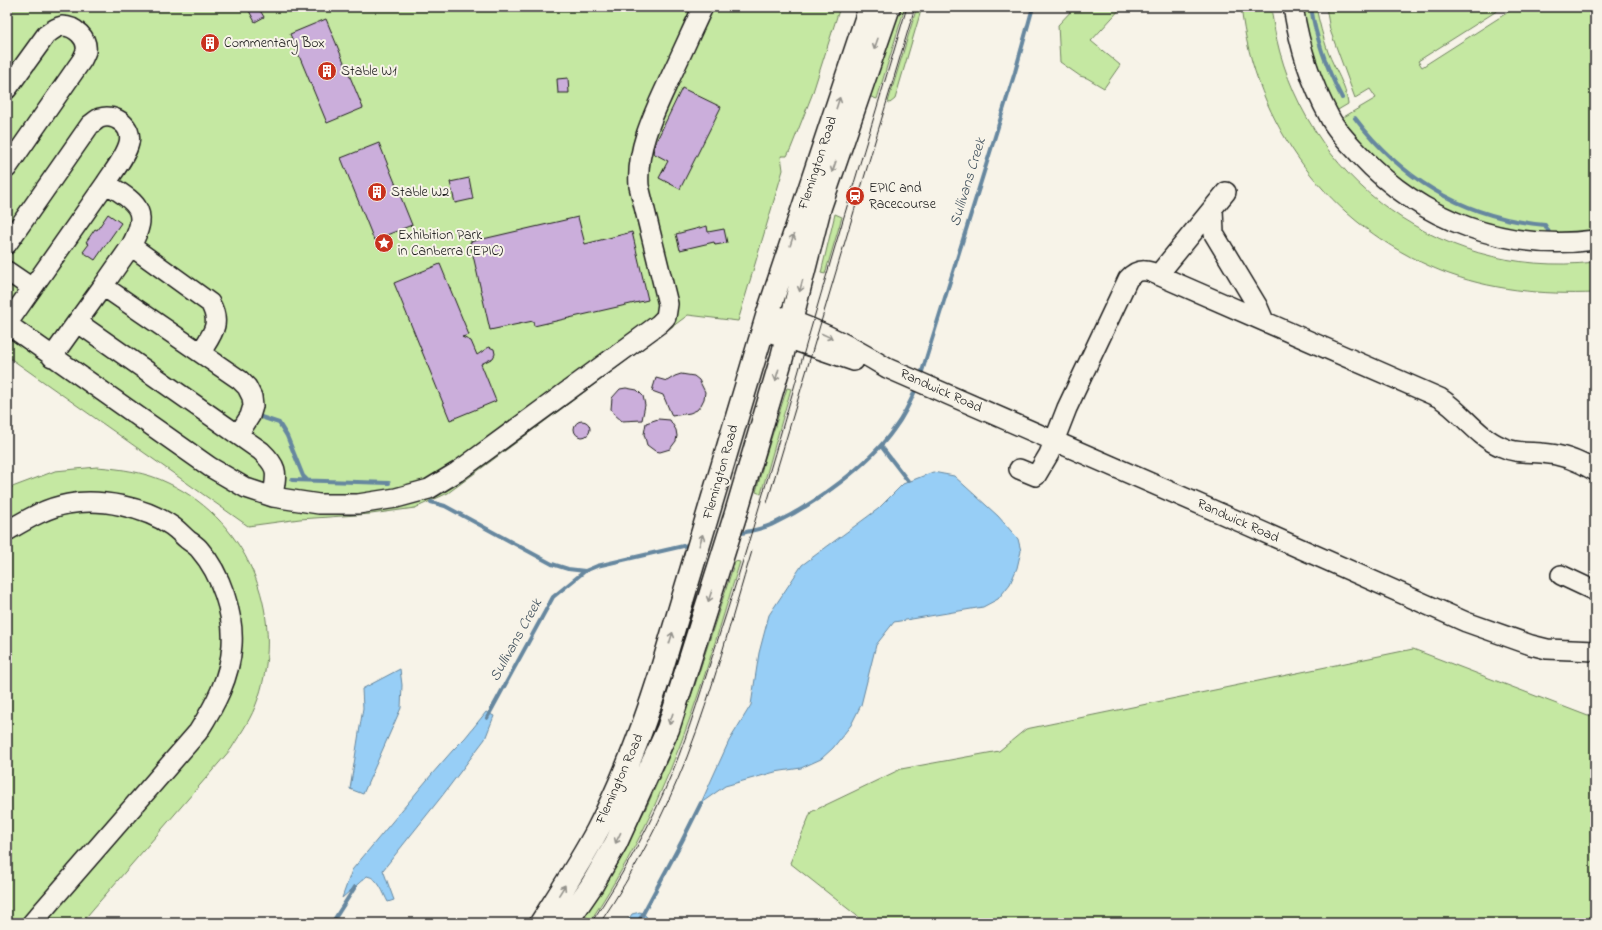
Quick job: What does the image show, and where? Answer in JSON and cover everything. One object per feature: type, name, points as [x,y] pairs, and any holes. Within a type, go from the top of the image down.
[{"type":"main road","name":"Flemington Road","points":[[541,923],[596,832],[618,788],[642,729],[708,517],[766,321],[870,7]]},
{"type":"main road","name":"Flemington Road","points":[[566,923],[592,886],[616,843],[668,729],[736,513],[790,329],[820,208],[889,7]]},
{"type":"street","points":[[7,244],[90,125],[99,118],[108,116],[118,119],[129,133],[127,148],[106,183],[7,324],[210,467],[246,488],[273,497],[320,504],[358,504],[396,498],[429,489],[457,472],[666,317],[668,304],[639,186],[640,159],[651,120],[703,7]]},
{"type":"street","points":[[1293,7],[1298,38],[1306,67],[1330,120],[1369,165],[1392,186],[1414,201],[1439,215],[1468,228],[1490,234],[1517,241],[1548,243],[1576,243],[1595,240]]},
{"type":"street","points":[[7,89],[46,35],[53,29],[62,26],[72,28],[81,34],[85,41],[86,51],[82,60],[7,168]]},
{"type":"street","points":[[52,357],[132,246],[140,231],[141,219],[137,207],[129,198],[106,183]]},
{"type":"street","points":[[1158,275],[1226,192]]},
{"type":"street","points":[[1213,208],[1214,234],[1258,307],[1264,321]]},
{"type":"street","points":[[132,246],[210,303],[215,312],[216,322],[213,333],[201,352]]},
{"type":"street","points":[[1019,469],[1036,476],[1049,454],[1067,408],[1128,279],[1135,273],[1143,270],[1158,275],[1440,398],[1451,405],[1488,439],[1502,448],[1521,452],[1542,453],[1559,456],[1582,463],[1595,471]]},
{"type":"street","points":[[7,271],[32,288]]},
{"type":"street","points":[[103,286],[201,352],[240,380],[247,387],[252,397],[253,406],[250,416],[238,435]]},
{"type":"street","name":"Randwick Road","points":[[766,321],[790,329],[855,361],[894,371],[1466,622],[1531,645],[1547,649],[1595,651]]},
{"type":"street","points":[[77,322],[262,451],[271,461],[277,472],[273,497]]},
{"type":"street","points":[[7,531],[35,515],[67,504],[102,502],[136,509],[171,526],[200,550],[218,578],[229,610],[232,645],[226,681],[214,708],[198,732],[32,923]]},
{"type":"street","points":[[1561,575],[1595,591]]},
{"type":"green space","name":"Exhibition Park in Canberra (EPIC)","points":[[7,7],[840,7],[812,95],[787,156],[781,156],[783,170],[738,321],[688,315],[448,493],[415,508],[371,514],[300,519],[248,526],[7,356]]},
{"type":"green space","points":[[898,7],[905,7],[877,99],[868,96]]},
{"type":"green space","points":[[917,7],[922,7],[895,99],[890,103],[888,102]]},
{"type":"green space","points":[[1075,7],[1122,7],[1091,41],[1120,65],[1104,88],[1087,78],[1080,76],[1060,62],[1058,25]]},
{"type":"green space","points":[[1241,7],[1271,7],[1284,65],[1307,117],[1339,163],[1379,202],[1426,232],[1479,253],[1535,263],[1595,262],[1595,293],[1536,292],[1478,283],[1441,271],[1401,252],[1364,227],[1332,199],[1304,166],[1281,131],[1262,92],[1249,50]]},
{"type":"green space","points":[[1295,7],[1316,7],[1328,52],[1345,90],[1348,104],[1331,114]]},
{"type":"green space","points":[[1326,7],[1503,7],[1418,61],[1422,67],[1516,7],[1595,7],[1595,237],[1533,239],[1425,204],[1337,121],[1376,98],[1370,89],[1355,98],[1330,30]]},
{"type":"green space","points":[[835,214],[842,217],[825,274],[821,273]]},
{"type":"green space","points":[[787,388],[791,389],[761,494],[756,492]]},
{"type":"green space","points":[[97,467],[133,472],[160,479],[197,500],[221,522],[241,549],[255,578],[264,609],[267,642],[264,675],[253,713],[231,749],[81,923],[38,923],[203,735],[238,646],[203,547],[103,497],[7,526],[7,489],[55,471]]},
{"type":"green space","points":[[101,509],[133,515],[168,531],[196,554],[223,610],[225,645],[219,679],[193,728],[23,923],[7,923],[7,539],[67,511]]},
{"type":"green space","points":[[735,561],[740,562],[692,712],[670,771],[635,846],[591,920],[585,916],[625,848],[647,806],[671,752],[695,685]]},
{"type":"green space","points":[[1413,649],[1588,716],[1595,714],[1595,923],[866,923],[790,863],[811,812],[901,769],[999,751],[1026,729]]},
{"type":"water","points":[[933,472],[954,476],[998,516],[1018,539],[1021,551],[1017,568],[1010,584],[998,599],[983,607],[894,622],[876,645],[861,705],[851,725],[833,748],[821,759],[801,768],[775,772],[725,786],[701,803],[729,741],[751,705],[759,653],[769,615],[802,565],[878,509],[903,484]]},
{"type":"water","points":[[400,669],[402,685],[401,708],[363,794],[350,789],[363,708],[362,689]]},
{"type":"water","points":[[486,712],[494,716],[485,739],[383,870],[394,900],[388,902],[378,883],[371,877],[367,876],[342,898],[352,870]]},
{"type":"water","points":[[640,912],[646,916],[648,923],[626,923],[632,914]]},
{"type":"building","points":[[247,7],[258,7],[264,17],[255,22]]},
{"type":"building","name":"Stable W1","points":[[326,19],[363,108],[327,123],[290,34]]},
{"type":"building","points":[[568,78],[569,93],[558,93],[557,79]]},
{"type":"building","points":[[682,88],[721,107],[680,189],[659,178],[668,161],[653,153],[655,144]]},
{"type":"building","name":"Stable W2","points":[[379,143],[412,225],[374,240],[341,158]]},
{"type":"building","points":[[469,178],[473,199],[455,203],[450,182]]},
{"type":"building","points":[[108,214],[121,223],[95,260],[83,252],[89,244],[86,242],[95,229],[97,230]]},
{"type":"building","points":[[578,217],[585,244],[632,232],[648,300],[534,326],[533,321],[490,330],[470,242]]},
{"type":"building","points":[[707,226],[708,232],[724,229],[727,243],[715,245],[714,242],[680,250],[676,234]]},
{"type":"building","points":[[440,264],[469,335],[462,337],[471,341],[477,355],[489,347],[494,349],[495,354],[493,358],[481,364],[496,401],[450,420],[394,283]]},
{"type":"building","points":[[681,374],[694,376],[699,380],[705,392],[704,399],[697,410],[690,413],[672,416],[663,395],[652,391],[656,378],[667,381]]},
{"type":"building","points":[[626,388],[637,390],[643,396],[645,405],[642,420],[622,421],[611,409],[612,398],[620,389]]},
{"type":"building","points":[[658,419],[670,420],[676,430],[677,436],[676,441],[670,449],[660,452],[655,451],[647,445],[644,434],[646,423]]},
{"type":"building","points":[[582,421],[588,423],[590,429],[588,435],[582,437],[576,435],[574,429],[576,423]]},
{"type":"waterway","name":"Sullivans Creek","points":[[920,378],[1015,72],[1033,7]]},
{"type":"waterway","points":[[1311,7],[1323,54],[1342,98]]},
{"type":"waterway","points":[[1355,118],[1394,160],[1415,178],[1438,192],[1462,205],[1488,214],[1516,221],[1545,225],[1551,236]]},
{"type":"waterway","name":"Sullivans Creek","points":[[737,534],[766,527],[791,515],[824,494],[856,470],[883,443],[894,429],[907,408],[917,386]]},
{"type":"waterway","points":[[258,416],[279,423],[287,436],[303,476],[307,480]]},
{"type":"waterway","points":[[881,446],[908,481]]},
{"type":"waterway","points":[[292,480],[389,483]]},
{"type":"waterway","points":[[431,502],[445,506],[552,564],[568,569],[585,571]]},
{"type":"waterway","name":"Sullivans Creek","points":[[487,718],[553,597],[585,571],[597,566],[692,544]]},
{"type":"waterway","points":[[638,923],[701,803]]},
{"type":"waterway","name":"Sullivans Creek","points":[[332,923],[355,887]]},
{"type":"tram line","points":[[591,923],[614,887],[645,831],[664,793],[691,723],[747,546],[907,7]]},
{"type":"tram line","points":[[767,503],[915,7]]},
{"type":"tram line","points":[[600,923],[637,863],[669,800],[687,757],[713,681],[752,551]]},
{"type":"place","name":"Commentary Box","points":[[210,43]]},
{"type":"place","name":"Stable W1","points":[[327,71]]},
{"type":"place","name":"Stable W2","points":[[377,192]]},
{"type":"place","name":"EPIC and Racecourse","points":[[855,196]]},
{"type":"place","name":"Exhibition Park in Canberra (EPIC)","points":[[384,243]]}]
